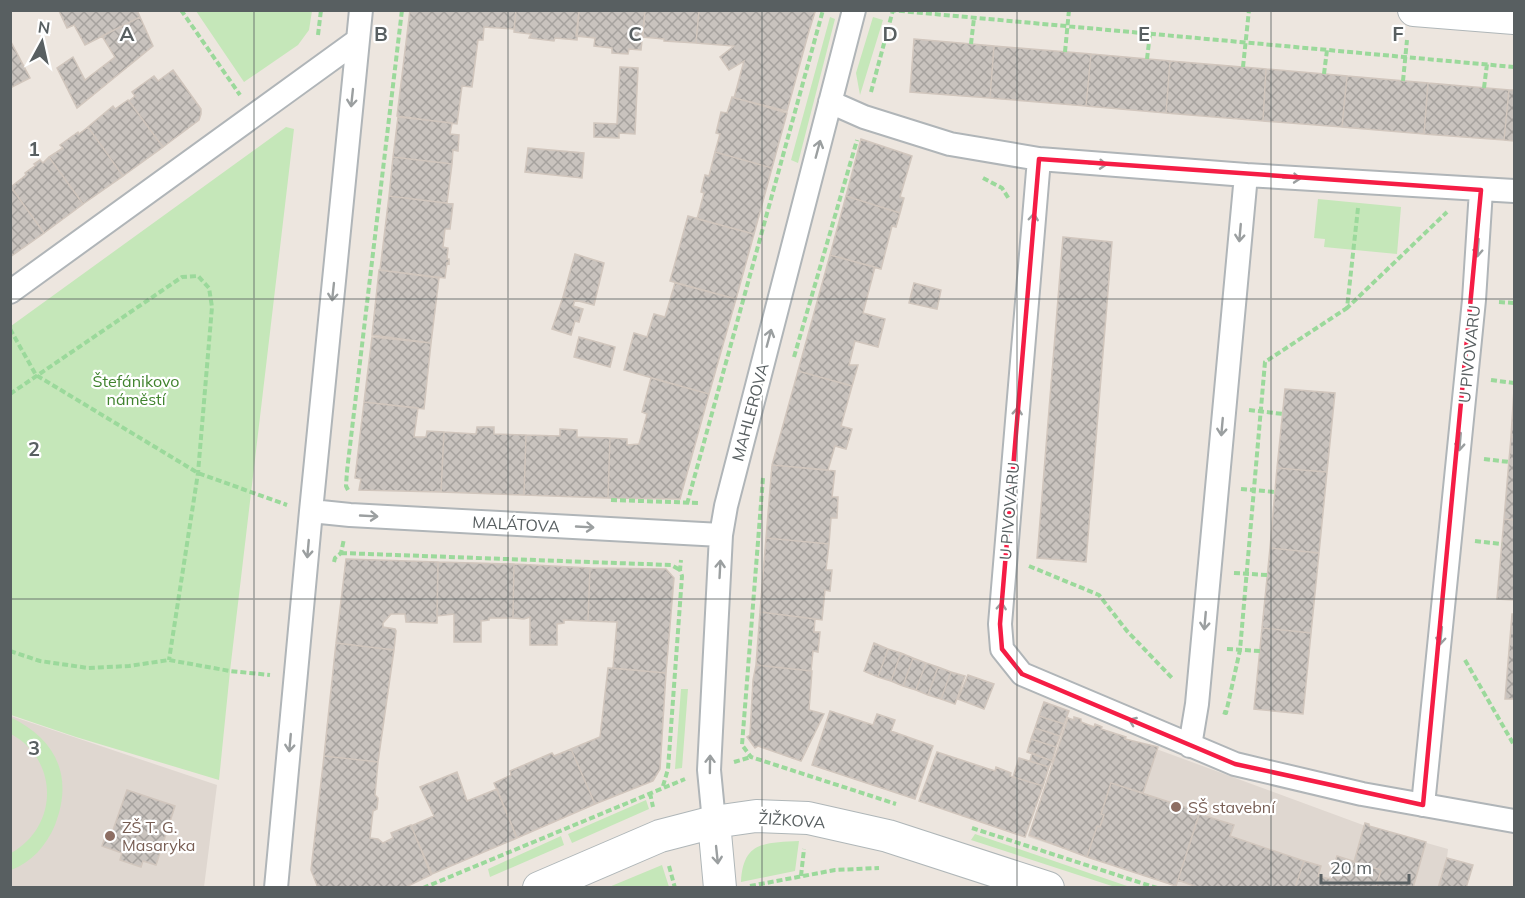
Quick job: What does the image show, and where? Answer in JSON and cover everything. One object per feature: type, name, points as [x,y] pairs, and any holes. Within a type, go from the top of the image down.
[{"type":"main road","points":[[1411,22],[1515,18]]},
{"type":"main road","name":"ŽIŽKOVA","points":[[539,888],[660,836],[714,822],[756,816],[808,818],[888,836],[1048,888]]},
{"type":"main road","points":[[714,822],[720,888]]},
{"type":"street","points":[[276,888],[361,10]]},
{"type":"street","name":"MAHLEROVA","points":[[714,822],[709,770],[721,536],[726,506],[854,10]]},
{"type":"street","points":[[10,292],[358,40]]},
{"type":"street","points":[[830,102],[864,117],[950,144],[1040,159],[1245,175],[1515,191]]},
{"type":"street","name":"U PIVOVARU","points":[[1040,159],[1000,624],[1002,650],[1022,674],[1235,764],[1362,794],[1515,821]]},
{"type":"street","points":[[1190,746],[1197,704],[1245,175]]},
{"type":"street","name":"U PIVOVARU","points":[[1423,805],[1472,322],[1476,189]]},
{"type":"street","name":"MALÁTOVA","points":[[311,511],[362,516],[721,536]]},
{"type":"path","points":[[181,10],[255,115]]},
{"type":"path","points":[[354,495],[346,486],[402,10]]},
{"type":"path","points":[[687,502],[823,10]]},
{"type":"path","points":[[1065,52],[1069,10]]},
{"type":"path","points":[[1243,67],[1249,10]]},
{"type":"path","points":[[794,358],[864,117],[892,11],[1515,66]]},
{"type":"path","points":[[971,44],[974,18]]},
{"type":"path","points":[[1403,81],[1411,22]]},
{"type":"path","points":[[1147,59],[1150,34]]},
{"type":"path","points":[[1324,74],[1327,50]]},
{"type":"path","points":[[1484,88],[1487,64]]},
{"type":"path","points":[[950,144],[966,167],[1002,188],[1033,226]]},
{"type":"path","points":[[1347,308],[1352,243],[1362,182]]},
{"type":"path","points":[[1026,565],[1099,595],[1127,631],[1197,704],[1226,713],[1240,650],[1248,574],[1252,490],[1265,362],[1347,308],[1476,189]]},
{"type":"path","points":[[10,394],[182,277],[198,276],[209,288],[212,307],[198,473],[169,660]]},
{"type":"path","points":[[10,329],[36,375],[198,473],[282,504],[311,511]]},
{"type":"path","points":[[1224,406],[1283,414]]},
{"type":"path","points":[[763,473],[741,745],[751,757],[901,805]]},
{"type":"path","points":[[341,553],[671,565],[680,570],[682,576],[668,769],[663,786],[423,888]]},
{"type":"path","points":[[1209,571],[1267,575]]},
{"type":"path","points":[[10,651],[40,661],[87,668],[129,666],[169,660],[253,674],[296,675]]},
{"type":"path","points":[[1462,656],[1515,745]]},
{"type":"path","points":[[968,827],[1157,888]]},
{"type":"path","points":[[756,888],[756,885],[835,870],[876,867],[885,869]]},
{"type":"highlighted area","points":[[1039,159],[1481,190],[1423,805],[1235,764],[1022,674],[1002,649],[1000,624]]},
{"type":"shaded area","name":"ZŠ T. G. Masaryka","points":[[11,716],[217,785],[204,887],[11,888]]},
{"type":"shaded area","name":"SŠ stavební","points":[[1066,720],[1159,750],[1363,825],[1448,849],[1438,887],[1181,888],[1028,837]]},
{"type":"green space","points":[[196,11],[312,11],[309,30],[298,45],[244,82]]},
{"type":"green space","points":[[830,17],[835,19],[798,163],[791,160]]},
{"type":"green space","points":[[873,17],[883,20],[860,95],[856,73]]},
{"type":"green space","name":"Štefánikovo náměstí","points":[[286,127],[294,129],[219,780],[11,715],[11,326]]},
{"type":"green space","points":[[1318,199],[1401,207],[1397,254],[1324,247],[1325,239],[1314,238]]},
{"type":"green space","points":[[681,689],[688,689],[682,768],[675,769]]},
{"type":"green space","points":[[10,717],[39,736],[49,748],[57,761],[62,791],[55,825],[47,840],[32,858],[11,870],[11,853],[27,841],[38,827],[45,810],[47,793],[45,776],[38,760],[27,745],[11,734]]},
{"type":"green space","points":[[646,800],[649,809],[572,843],[568,834]]},
{"type":"green space","points":[[975,834],[1130,887],[1115,887],[971,840]]},
{"type":"green space","points":[[561,836],[564,845],[490,877],[488,869]]},
{"type":"green space","points":[[799,841],[795,871],[741,882],[746,859],[758,847],[776,842]]},
{"type":"green space","points":[[662,865],[669,887],[609,887]]},
{"type":"building","points":[[137,10],[140,17],[85,45],[74,25],[67,28],[59,11]]},
{"type":"building","points":[[410,10],[516,10],[514,29],[484,27],[483,40],[478,40],[472,87],[462,86],[457,124],[397,116]]},
{"type":"building","points":[[516,10],[579,10],[577,40],[555,38],[554,41],[529,38],[531,34],[514,32]]},
{"type":"building","points":[[579,10],[645,10],[641,50],[629,49],[628,54],[612,53],[612,48],[594,46],[595,38],[576,36]]},
{"type":"building","points":[[645,10],[699,10],[696,43],[643,37]]},
{"type":"building","points":[[699,10],[818,10],[815,12],[809,31],[787,111],[734,98],[744,61],[729,70],[720,57],[734,46],[696,43]]},
{"type":"building","points":[[140,17],[153,46],[77,108],[57,68],[73,57],[85,80],[115,57],[102,36]]},
{"type":"building","points":[[914,39],[994,46],[990,98],[910,92]]},
{"type":"building","points":[[10,40],[30,78],[10,88]]},
{"type":"building","points":[[994,46],[1091,54],[1086,106],[990,98]]},
{"type":"building","points":[[1091,54],[1170,61],[1166,113],[1086,106]]},
{"type":"building","points":[[1170,61],[1266,69],[1263,121],[1166,113]]},
{"type":"building","points":[[620,67],[638,68],[635,134],[619,133],[619,138],[594,137],[594,123],[617,124]]},
{"type":"building","points":[[1266,69],[1347,76],[1342,127],[1263,121]]},
{"type":"building","points":[[173,70],[201,109],[201,114],[199,120],[163,147],[129,101],[135,96],[132,92],[154,76],[158,81]]},
{"type":"building","points":[[1347,76],[1428,83],[1424,134],[1342,127]]},
{"type":"building","points":[[1428,83],[1509,90],[1504,140],[1424,134]]},
{"type":"building","points":[[1509,90],[1514,90],[1514,141],[1504,140]]},
{"type":"building","points":[[732,97],[787,113],[772,168],[715,152],[720,134],[716,133],[721,112],[727,113]]},
{"type":"building","points":[[128,100],[163,147],[123,176],[88,127],[113,106],[115,109]]},
{"type":"building","points":[[398,117],[452,123],[450,134],[459,135],[458,151],[453,150],[452,164],[393,157]]},
{"type":"building","points":[[88,127],[123,176],[83,204],[49,157],[63,148],[60,145]]},
{"type":"building","points":[[861,139],[912,156],[900,197],[904,198],[900,213],[846,196]]},
{"type":"building","points":[[528,148],[584,153],[582,178],[525,172]]},
{"type":"building","points":[[715,152],[772,168],[754,234],[697,219],[704,193],[701,192],[705,175],[709,176]]},
{"type":"building","points":[[49,157],[83,204],[44,233],[11,187],[36,165],[34,164],[40,160],[43,163]]},
{"type":"building","points":[[393,157],[452,164],[447,203],[389,196]]},
{"type":"building","points":[[13,190],[44,233],[10,257],[10,192]]},
{"type":"building","points":[[389,196],[453,204],[450,229],[445,229],[443,247],[448,248],[447,259],[449,259],[445,278],[380,270]]},
{"type":"building","points":[[846,196],[900,213],[896,227],[892,226],[881,269],[830,255]]},
{"type":"building","points":[[688,216],[754,234],[736,299],[670,281]]},
{"type":"building","points":[[1063,237],[1112,242],[1086,562],[1037,558]]},
{"type":"building","points":[[575,254],[604,263],[594,305],[563,297]]},
{"type":"building","points":[[830,255],[875,267],[863,313],[885,319],[878,347],[855,341],[849,365],[858,365],[852,386],[798,371]]},
{"type":"building","points":[[379,270],[439,278],[431,343],[372,335]]},
{"type":"building","points":[[675,283],[736,299],[709,394],[624,370],[634,333],[647,337],[654,314],[665,317]]},
{"type":"building","points":[[914,283],[941,290],[937,309],[909,303]]},
{"type":"building","points":[[563,297],[575,300],[573,306],[583,309],[579,322],[575,321],[571,335],[552,329]]},
{"type":"building","points":[[372,337],[431,343],[424,409],[364,402]]},
{"type":"building","points":[[579,337],[615,347],[610,367],[574,357]]},
{"type":"building","points":[[798,371],[852,386],[841,426],[852,429],[846,449],[835,446],[828,470],[772,465]]},
{"type":"building","points":[[651,378],[709,394],[680,499],[608,498],[610,438],[627,439],[627,445],[639,444],[647,414],[642,412]]},
{"type":"building","points":[[1285,389],[1335,393],[1327,472],[1277,468]]},
{"type":"building","points":[[1514,389],[1514,437],[1511,437]]},
{"type":"building","points":[[364,402],[418,408],[414,437],[426,437],[427,431],[444,432],[441,492],[359,490],[361,479],[355,478]]},
{"type":"building","points":[[477,427],[494,427],[494,434],[526,435],[524,495],[441,492],[444,432],[476,434]]},
{"type":"building","points":[[560,429],[577,430],[577,437],[610,438],[608,498],[524,495],[526,435],[560,436]]},
{"type":"building","points":[[1511,437],[1514,437],[1514,520],[1504,519]]},
{"type":"building","points":[[772,465],[835,471],[832,497],[838,497],[837,518],[831,518],[829,544],[766,538]]},
{"type":"building","points":[[1277,468],[1327,472],[1319,553],[1270,548]]},
{"type":"building","points":[[1504,519],[1514,520],[1514,600],[1497,599]]},
{"type":"building","points":[[766,538],[829,544],[826,570],[832,570],[830,591],[825,590],[822,620],[760,612]]},
{"type":"building","points":[[1270,548],[1319,553],[1311,633],[1262,628]]},
{"type":"building","points":[[346,559],[438,562],[437,623],[406,622],[405,614],[391,614],[383,623],[383,627],[396,631],[394,650],[336,643]]},
{"type":"building","points":[[438,562],[514,564],[513,618],[489,618],[489,620],[481,621],[481,642],[454,642],[454,614],[437,616]]},
{"type":"building","points":[[514,564],[590,568],[588,621],[564,620],[564,623],[557,624],[557,645],[530,645],[530,617],[513,618]]},
{"type":"building","points":[[590,568],[666,569],[674,578],[666,673],[613,668],[617,622],[588,621]]},
{"type":"building","points":[[760,612],[815,619],[814,632],[820,632],[818,652],[813,651],[811,671],[756,665]]},
{"type":"building","points":[[1512,614],[1514,614],[1514,699],[1505,699]]},
{"type":"building","points":[[1262,628],[1311,633],[1303,714],[1254,709]]},
{"type":"building","points":[[336,643],[394,650],[378,762],[324,756]]},
{"type":"building","points":[[874,643],[888,649],[878,677],[864,671]]},
{"type":"building","points":[[888,649],[901,653],[891,681],[878,677]]},
{"type":"building","points":[[901,653],[913,658],[903,686],[891,681]]},
{"type":"building","points":[[913,658],[926,663],[916,690],[903,686]]},
{"type":"building","points":[[926,663],[938,667],[928,695],[916,690]]},
{"type":"building","points":[[756,665],[812,671],[809,710],[824,714],[801,761],[758,746],[755,748],[747,737],[750,735]]},
{"type":"building","points":[[938,667],[951,672],[941,699],[928,695]]},
{"type":"building","points":[[608,668],[666,673],[660,769],[653,781],[595,804],[571,749],[600,737]]},
{"type":"building","points":[[951,672],[965,676],[955,704],[941,699]]},
{"type":"building","points":[[968,675],[994,684],[984,709],[958,699]]},
{"type":"building","points":[[1044,702],[1069,711],[1064,724],[1039,716]]},
{"type":"building","points":[[830,711],[873,725],[877,714],[895,720],[891,731],[933,746],[915,799],[812,765]]},
{"type":"building","points":[[1039,716],[1064,724],[1060,736],[1035,728]]},
{"type":"building","points":[[1074,717],[1094,727],[1095,724],[1102,727],[1101,729],[1126,737],[1125,739],[1158,747],[1143,793],[1111,783],[1101,814],[1104,815],[1100,827],[1097,826],[1087,857],[1029,835],[1068,718],[1074,720]]},
{"type":"building","points":[[1035,728],[1060,736],[1056,747],[1031,739]]},
{"type":"building","points":[[1031,739],[1056,747],[1052,761],[1027,752]]},
{"type":"building","points":[[571,749],[595,804],[517,838],[494,783],[511,775],[510,771],[552,753],[554,756]]},
{"type":"building","points":[[937,752],[995,771],[996,767],[1011,773],[1010,776],[1043,786],[1025,837],[919,801]]},
{"type":"building","points":[[1032,753],[1052,761],[1049,767],[1030,761]]},
{"type":"building","points":[[324,756],[378,762],[375,795],[378,798],[377,809],[373,811],[370,838],[378,839],[383,843],[393,838],[391,833],[411,825],[431,875],[404,888],[318,888],[311,870]]},
{"type":"building","points":[[1019,758],[1049,767],[1043,786],[1013,777]]},
{"type":"building","points":[[457,772],[467,801],[497,789],[517,838],[432,874],[411,826],[434,816],[420,787]]},
{"type":"building","points":[[1111,783],[1200,812],[1176,886],[1087,857],[1097,826],[1100,827],[1104,815],[1101,814]]},
{"type":"building","points":[[127,790],[175,806],[156,865],[143,861],[141,867],[120,860],[122,853],[102,846],[107,831],[112,833]]},
{"type":"building","points":[[1199,814],[1234,825],[1230,836],[1304,861],[1295,888],[1193,888],[1194,886],[1178,880]]},
{"type":"building","points":[[1365,823],[1426,842],[1413,888],[1376,887],[1381,870],[1354,862]]},
{"type":"building","points":[[1337,856],[1381,870],[1376,888],[1295,888],[1304,861],[1321,866],[1318,876],[1330,879]]},
{"type":"building","points":[[1447,858],[1473,865],[1466,888],[1438,888]]},
{"type":"place","name":"SŠ stavební","points":[[1176,807]]},
{"type":"place","name":"ZŠ T. G. Masaryka","points":[[110,836]]}]
